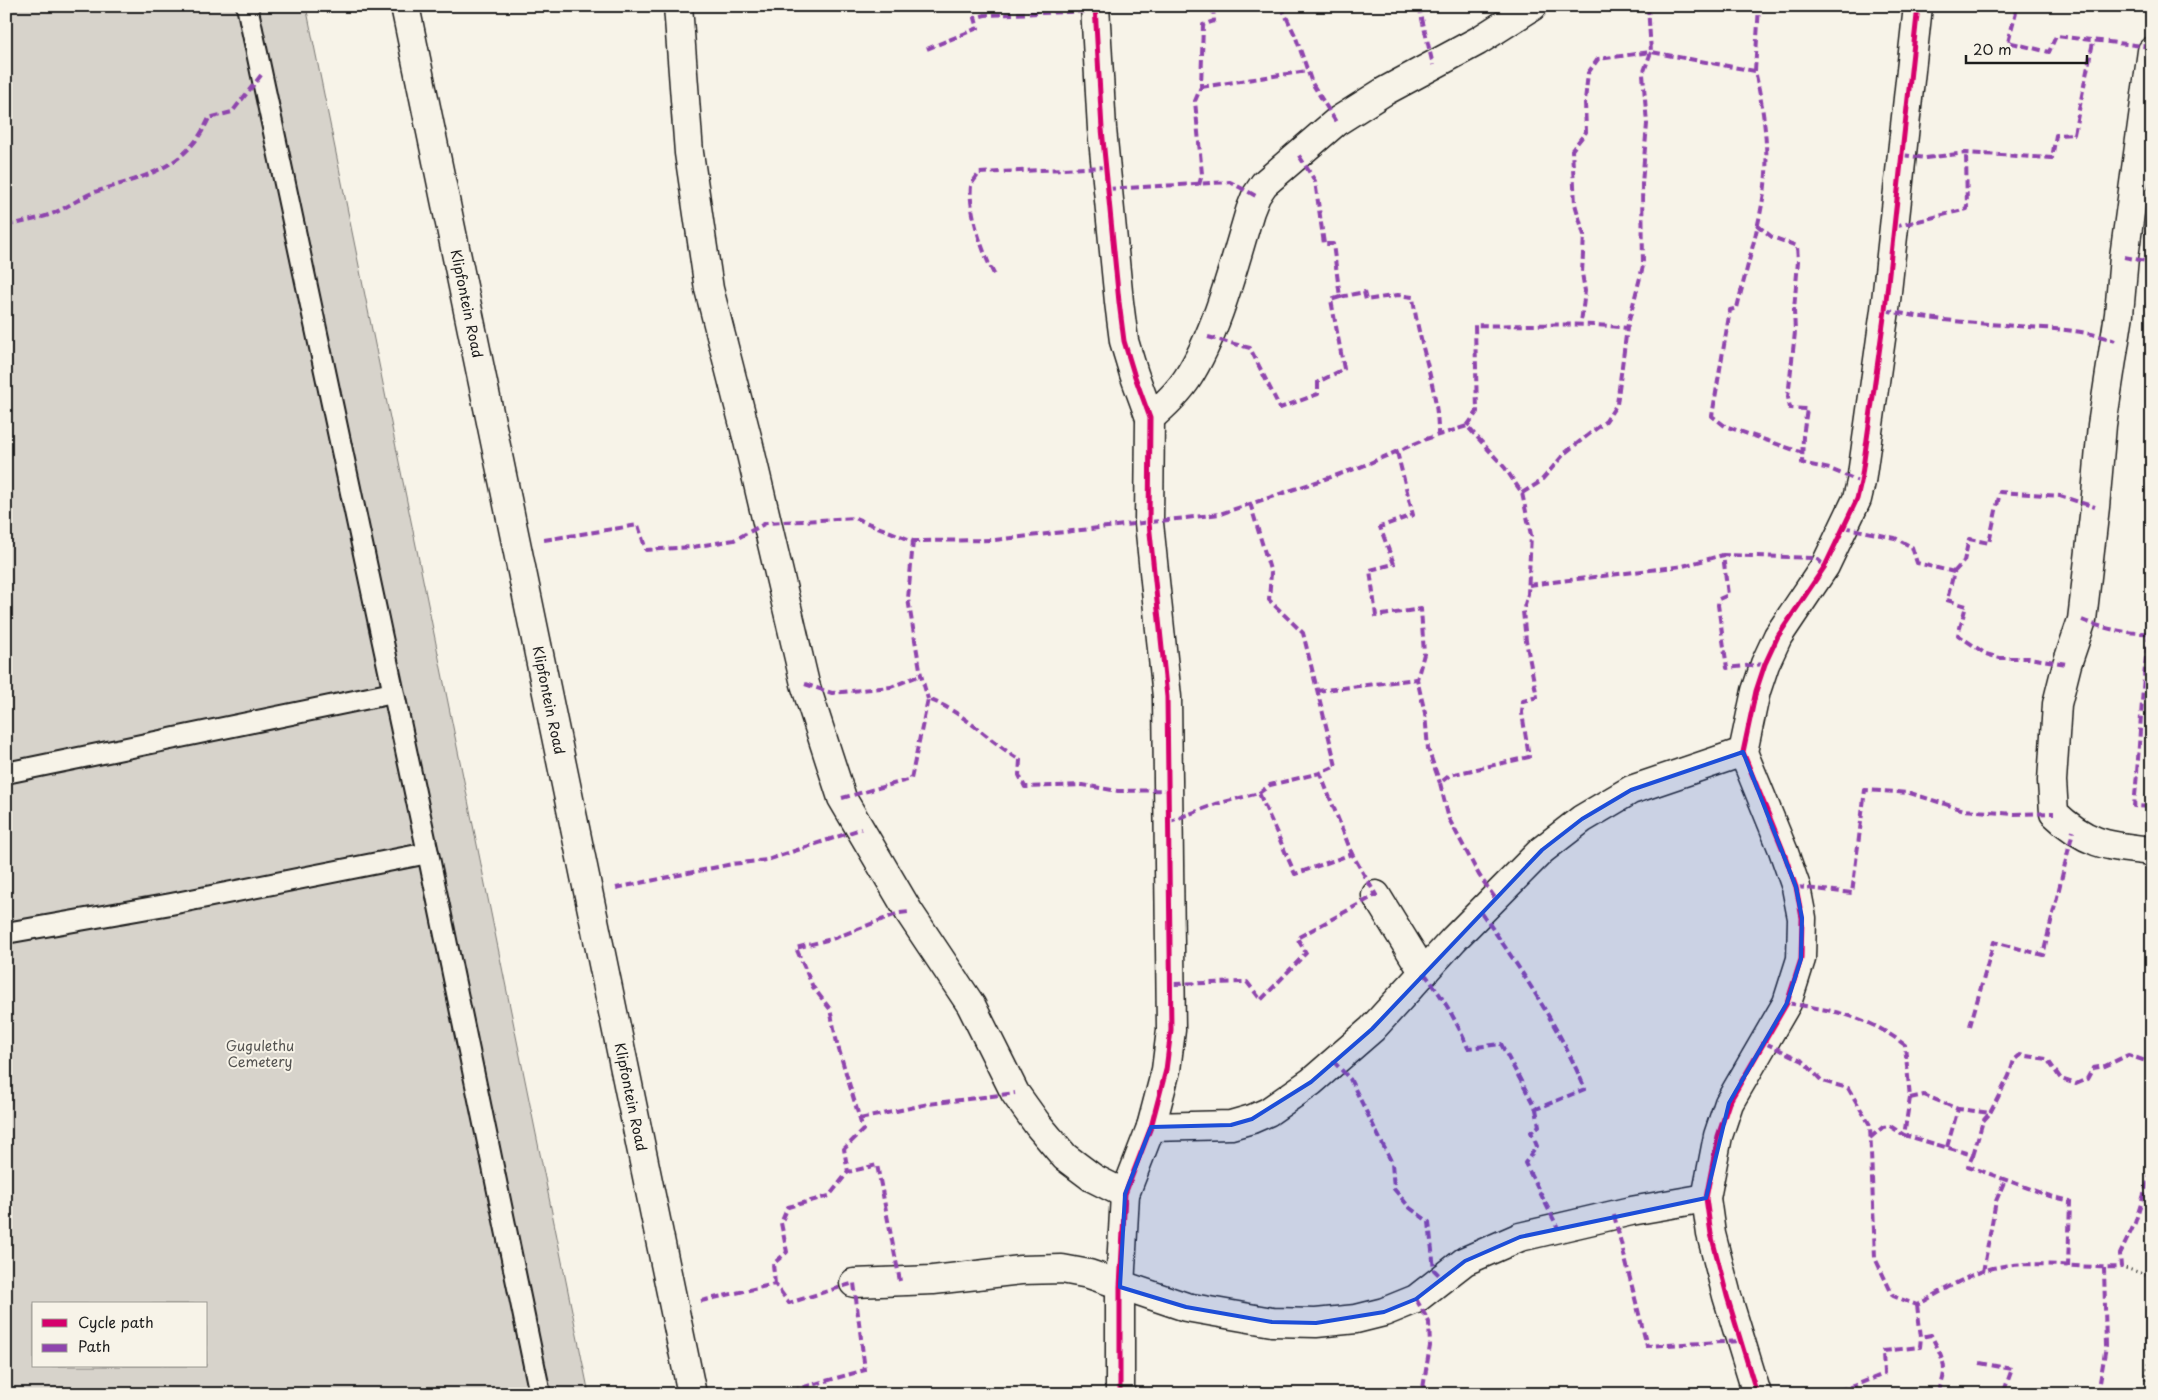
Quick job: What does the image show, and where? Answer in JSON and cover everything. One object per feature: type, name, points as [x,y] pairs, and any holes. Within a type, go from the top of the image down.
[{"type":"street","name":"Klipfontein Road","points":[[405,6],[692,1394]]},
{"type":"street","points":[[678,6],[689,153],[708,289],[747,437],[802,675],[824,750],[842,798],[909,912],[972,1005],[1015,1093],[1038,1126],[1065,1157],[1093,1178],[1125,1194]]},
{"type":"street","points":[[1095,6],[1102,138],[1124,341],[1150,418],[1149,523],[1167,698],[1172,1030],[1166,1070],[1151,1127],[1125,1194],[1120,1286],[1120,1394]]},
{"type":"street","points":[[1150,418],[1168,402],[1187,379],[1208,336],[1250,211],[1256,196],[1264,184],[1336,122],[1385,91],[1478,41],[1533,6]]},
{"type":"street","points":[[1757,1394],[1714,1243],[1706,1198],[1718,1136],[1729,1103],[1787,1003],[1801,959],[1802,918],[1796,887],[1767,806],[1751,775],[1743,752],[1756,691],[1778,636],[1825,566],[1857,499],[1862,482],[1882,338],[1918,6]]},
{"type":"street","points":[[2152,52],[2124,257],[2119,314],[2102,425],[2082,620],[2066,664],[2058,704],[2052,781],[2054,813],[2072,831],[2091,840],[2108,845],[2152,851]]},
{"type":"street","points":[[1151,1127],[1231,1125],[1252,1120],[1268,1112],[1311,1082],[1372,1029],[1454,939],[1542,850],[1582,818],[1631,790],[1743,752]]},
{"type":"street","points":[[1376,895],[1424,974]]},
{"type":"street","points":[[854,1284],[933,1280],[979,1273],[1043,1268],[1089,1274],[1186,1308],[1225,1315],[1272,1322],[1316,1323],[1356,1319],[1384,1312],[1416,1299],[1465,1261],[1520,1237],[1630,1211],[1706,1198]]},
{"type":"lane","points":[[247,6],[428,853],[540,1394]]},
{"type":"lane","points":[[6,773],[393,693]]},
{"type":"lane","points":[[6,933],[171,904],[428,853]]},
{"type":"path","points":[[2121,1267],[2152,1276]]},
{"type":"path","points":[[2142,1394],[2152,1350]]},
{"type":"highlighted area","points":[[1743,752],[1796,887],[1802,918],[1801,959],[1787,1003],[1729,1103],[1706,1198],[1520,1237],[1465,1261],[1416,1299],[1384,1312],[1316,1323],[1272,1322],[1186,1307],[1120,1287],[1125,1194],[1151,1127],[1231,1125],[1252,1119],[1311,1082],[1372,1029],[1542,850],[1582,819],[1631,790]]},
{"type":"green space","name":"Gugulethu Cemetery","points":[[6,6],[306,6],[589,1394],[6,1394]]},
{"type":"marked path","points":[[1199,185],[1202,174],[1195,101],[1201,87],[1203,25],[1214,21],[1213,6]]},
{"type":"marked path","points":[[1281,6],[1295,35],[1312,83],[1336,122]]},
{"type":"marked path","points":[[1419,6],[1433,65]]},
{"type":"marked path","points":[[1648,6],[1651,52],[1755,71],[1765,132],[1766,178],[1755,236],[1737,308],[1730,310],[1712,416],[1725,426],[1803,453]]},
{"type":"marked path","points":[[1755,71],[1759,6]]},
{"type":"marked path","points":[[2003,6],[2016,12],[2008,42],[2049,52],[2056,36],[2152,47]]},
{"type":"marked path","points":[[927,49],[978,28],[975,18],[985,15],[1095,11]]},
{"type":"marked path","points":[[1902,155],[1925,158],[1966,153],[2052,158],[2056,135],[2074,134],[2093,42]]},
{"type":"marked path","points":[[1522,493],[1540,482],[1565,453],[1606,421],[1617,404],[1627,328],[1643,266],[1642,184],[1647,124],[1643,74],[1651,52],[1598,59],[1588,73],[1585,101],[1586,132],[1572,150],[1575,204],[1584,235],[1582,273],[1585,291],[1581,323]]},
{"type":"marked path","points":[[1201,87],[1307,71]]},
{"type":"marked path","points":[[6,226],[59,211],[90,194],[146,175],[175,160],[188,149],[209,118],[232,112],[262,74]]},
{"type":"marked path","points":[[1894,227],[1967,209],[1966,153]]},
{"type":"marked path","points":[[1208,337],[1250,348],[1280,408],[1318,394],[1318,382],[1344,369],[1331,300],[1340,297],[1333,244],[1324,244],[1315,181],[1298,154]]},
{"type":"marked path","points":[[994,274],[981,244],[972,207],[971,186],[979,173],[1105,167]]},
{"type":"marked path","points":[[1107,189],[1230,182],[1256,196]]},
{"type":"marked path","points":[[1757,225],[1772,237],[1797,246],[1798,261],[1794,310],[1795,332],[1788,397],[1790,408],[1807,409],[1802,463],[1830,469],[1861,482]]},
{"type":"marked path","points":[[2124,257],[2152,262]]},
{"type":"marked path","points":[[1340,297],[1364,292],[1366,300],[1398,295],[1413,297],[1419,332],[1432,383],[1438,436]]},
{"type":"marked path","points":[[1885,310],[1951,321],[2067,330],[2115,341]]},
{"type":"marked path","points":[[1467,426],[1477,412],[1475,325],[1589,325],[1627,328]]},
{"type":"marked path","points":[[544,540],[638,525],[646,550],[693,547],[734,540],[766,523],[855,518],[913,541],[995,540],[1220,514],[1358,468],[1426,439],[1467,426],[1505,468],[1522,493],[1531,535],[1528,594],[1523,611],[1526,641],[1537,697],[1523,701],[1522,713],[1529,757],[1450,775],[1440,783],[1449,819],[1479,875],[1495,898]]},
{"type":"marked path","points":[[1397,452],[1413,515],[1380,527],[1394,564],[1370,570],[1376,616],[1421,609],[1424,654],[1417,679]]},
{"type":"marked path","points":[[1954,572],[1964,561],[1969,539],[1989,543],[2000,492],[2060,496],[2095,507]]},
{"type":"marked path","points":[[1250,503],[1271,573],[1269,600],[1303,633],[1336,766],[1320,773],[1352,854]]},
{"type":"marked path","points":[[1843,527],[1895,538],[1912,547],[1917,563],[1954,572],[1947,600],[1966,606],[1958,635],[1986,654],[2000,658],[2029,658],[2067,664]]},
{"type":"marked path","points":[[913,541],[908,599],[921,675],[928,699]]},
{"type":"marked path","points":[[1529,585],[1683,566],[1723,555]]},
{"type":"marked path","points":[[1765,664],[1727,668],[1718,605],[1719,599],[1728,595],[1723,555],[1816,558],[1825,566]]},
{"type":"marked path","points":[[2082,620],[2116,630],[2152,633]]},
{"type":"marked path","points":[[2149,633],[2134,806],[2152,807]]},
{"type":"marked path","points":[[805,684],[832,693],[891,687],[921,675]]},
{"type":"marked path","points":[[1317,691],[1417,679],[1425,713],[1428,749],[1440,783]]},
{"type":"marked path","points":[[842,798],[911,779],[928,699],[953,711],[1020,760],[1019,775],[1025,787],[1083,785],[1118,791],[1167,790]]},
{"type":"marked path","points":[[1259,793],[1270,785],[1320,773]]},
{"type":"marked path","points":[[1796,887],[1852,893],[1865,790],[1910,793],[1964,810],[2014,814],[2054,813]]},
{"type":"marked path","points":[[1168,822],[1216,804],[1259,793],[1295,874],[1352,854],[1376,895],[1297,938],[1306,953],[1261,1000],[1247,982],[1170,984]]},
{"type":"marked path","points":[[616,888],[732,864],[767,860],[861,829]]},
{"type":"marked path","points":[[1970,1026],[1994,942],[2043,955],[2073,831]]},
{"type":"marked path","points":[[900,1281],[877,1165],[848,1172],[844,1149],[863,1130],[837,1043],[830,1009],[813,987],[796,948],[835,938],[899,913],[909,912]]},
{"type":"marked path","points":[[1424,973],[1449,1009],[1468,1048],[1501,1044],[1536,1109],[1585,1089],[1551,1020],[1481,912]]},
{"type":"marked path","points":[[1787,1003],[1849,1016],[1877,1027],[1905,1045],[1910,1098],[1904,1135],[1973,1155],[1968,1166],[2050,1196],[2070,1201],[2068,1267]]},
{"type":"marked path","points":[[1765,1043],[1803,1061],[1822,1081],[1848,1088],[1870,1125],[1875,1258],[1893,1296],[1917,1305],[1963,1279],[1983,1271],[2009,1265],[2040,1264],[2121,1267],[2120,1254],[2135,1223],[2152,1169]]},
{"type":"marked path","points":[[1910,1098],[1924,1095],[1958,1109],[1990,1113],[2009,1076],[2014,1060],[2020,1055],[2047,1059],[2061,1079],[2076,1084],[2087,1079],[2093,1068],[2105,1066],[2128,1055],[2152,1063]]},
{"type":"marked path","points":[[1333,1061],[1350,1079],[1392,1163],[1394,1189],[1410,1208],[1429,1222],[1434,1270],[1442,1278]]},
{"type":"marked path","points":[[860,1119],[928,1104],[1015,1093]]},
{"type":"marked path","points":[[1536,1109],[1539,1126],[1531,1132],[1537,1146],[1525,1163],[1558,1228]]},
{"type":"marked path","points":[[1947,1147],[1958,1109]]},
{"type":"marked path","points":[[1973,1155],[1983,1121],[1990,1113]]},
{"type":"marked path","points":[[1870,1138],[1883,1127],[1890,1126],[1904,1135]]},
{"type":"marked path","points":[[775,1284],[773,1264],[787,1252],[781,1223],[788,1207],[829,1196],[848,1172]]},
{"type":"marked path","points":[[1983,1272],[1996,1201],[2005,1180]]},
{"type":"marked path","points":[[1614,1215],[1647,1346],[1741,1341]]},
{"type":"marked path","points":[[2098,1394],[2106,1346],[2104,1268]]},
{"type":"marked path","points":[[701,1301],[775,1284],[789,1303],[854,1283],[865,1370],[797,1389]]},
{"type":"marked path","points":[[1416,1299],[1429,1322],[1430,1346],[1422,1394]]},
{"type":"marked path","points":[[1917,1305],[1921,1337],[1931,1335],[1942,1357],[1944,1370],[1937,1394]]},
{"type":"marked path","points":[[1814,1394],[1848,1388],[1884,1374],[1883,1351],[1920,1347],[1921,1337]]},
{"type":"marked path","points":[[1980,1363],[2012,1369],[2003,1394]]},
{"type":"cycle path","points":[[1095,6],[1102,129],[1124,341],[1150,418],[1149,523],[1167,697],[1171,1030],[1166,1070],[1151,1127],[1125,1194],[1120,1287],[1120,1394]]},
{"type":"cycle path","points":[[1757,1394],[1727,1296],[1711,1234],[1706,1198],[1718,1136],[1729,1103],[1787,1003],[1801,959],[1802,918],[1796,887],[1783,850],[1743,752],[1756,691],[1765,664],[1778,636],[1825,566],[1857,499],[1861,482],[1885,310],[1918,6]]}]
